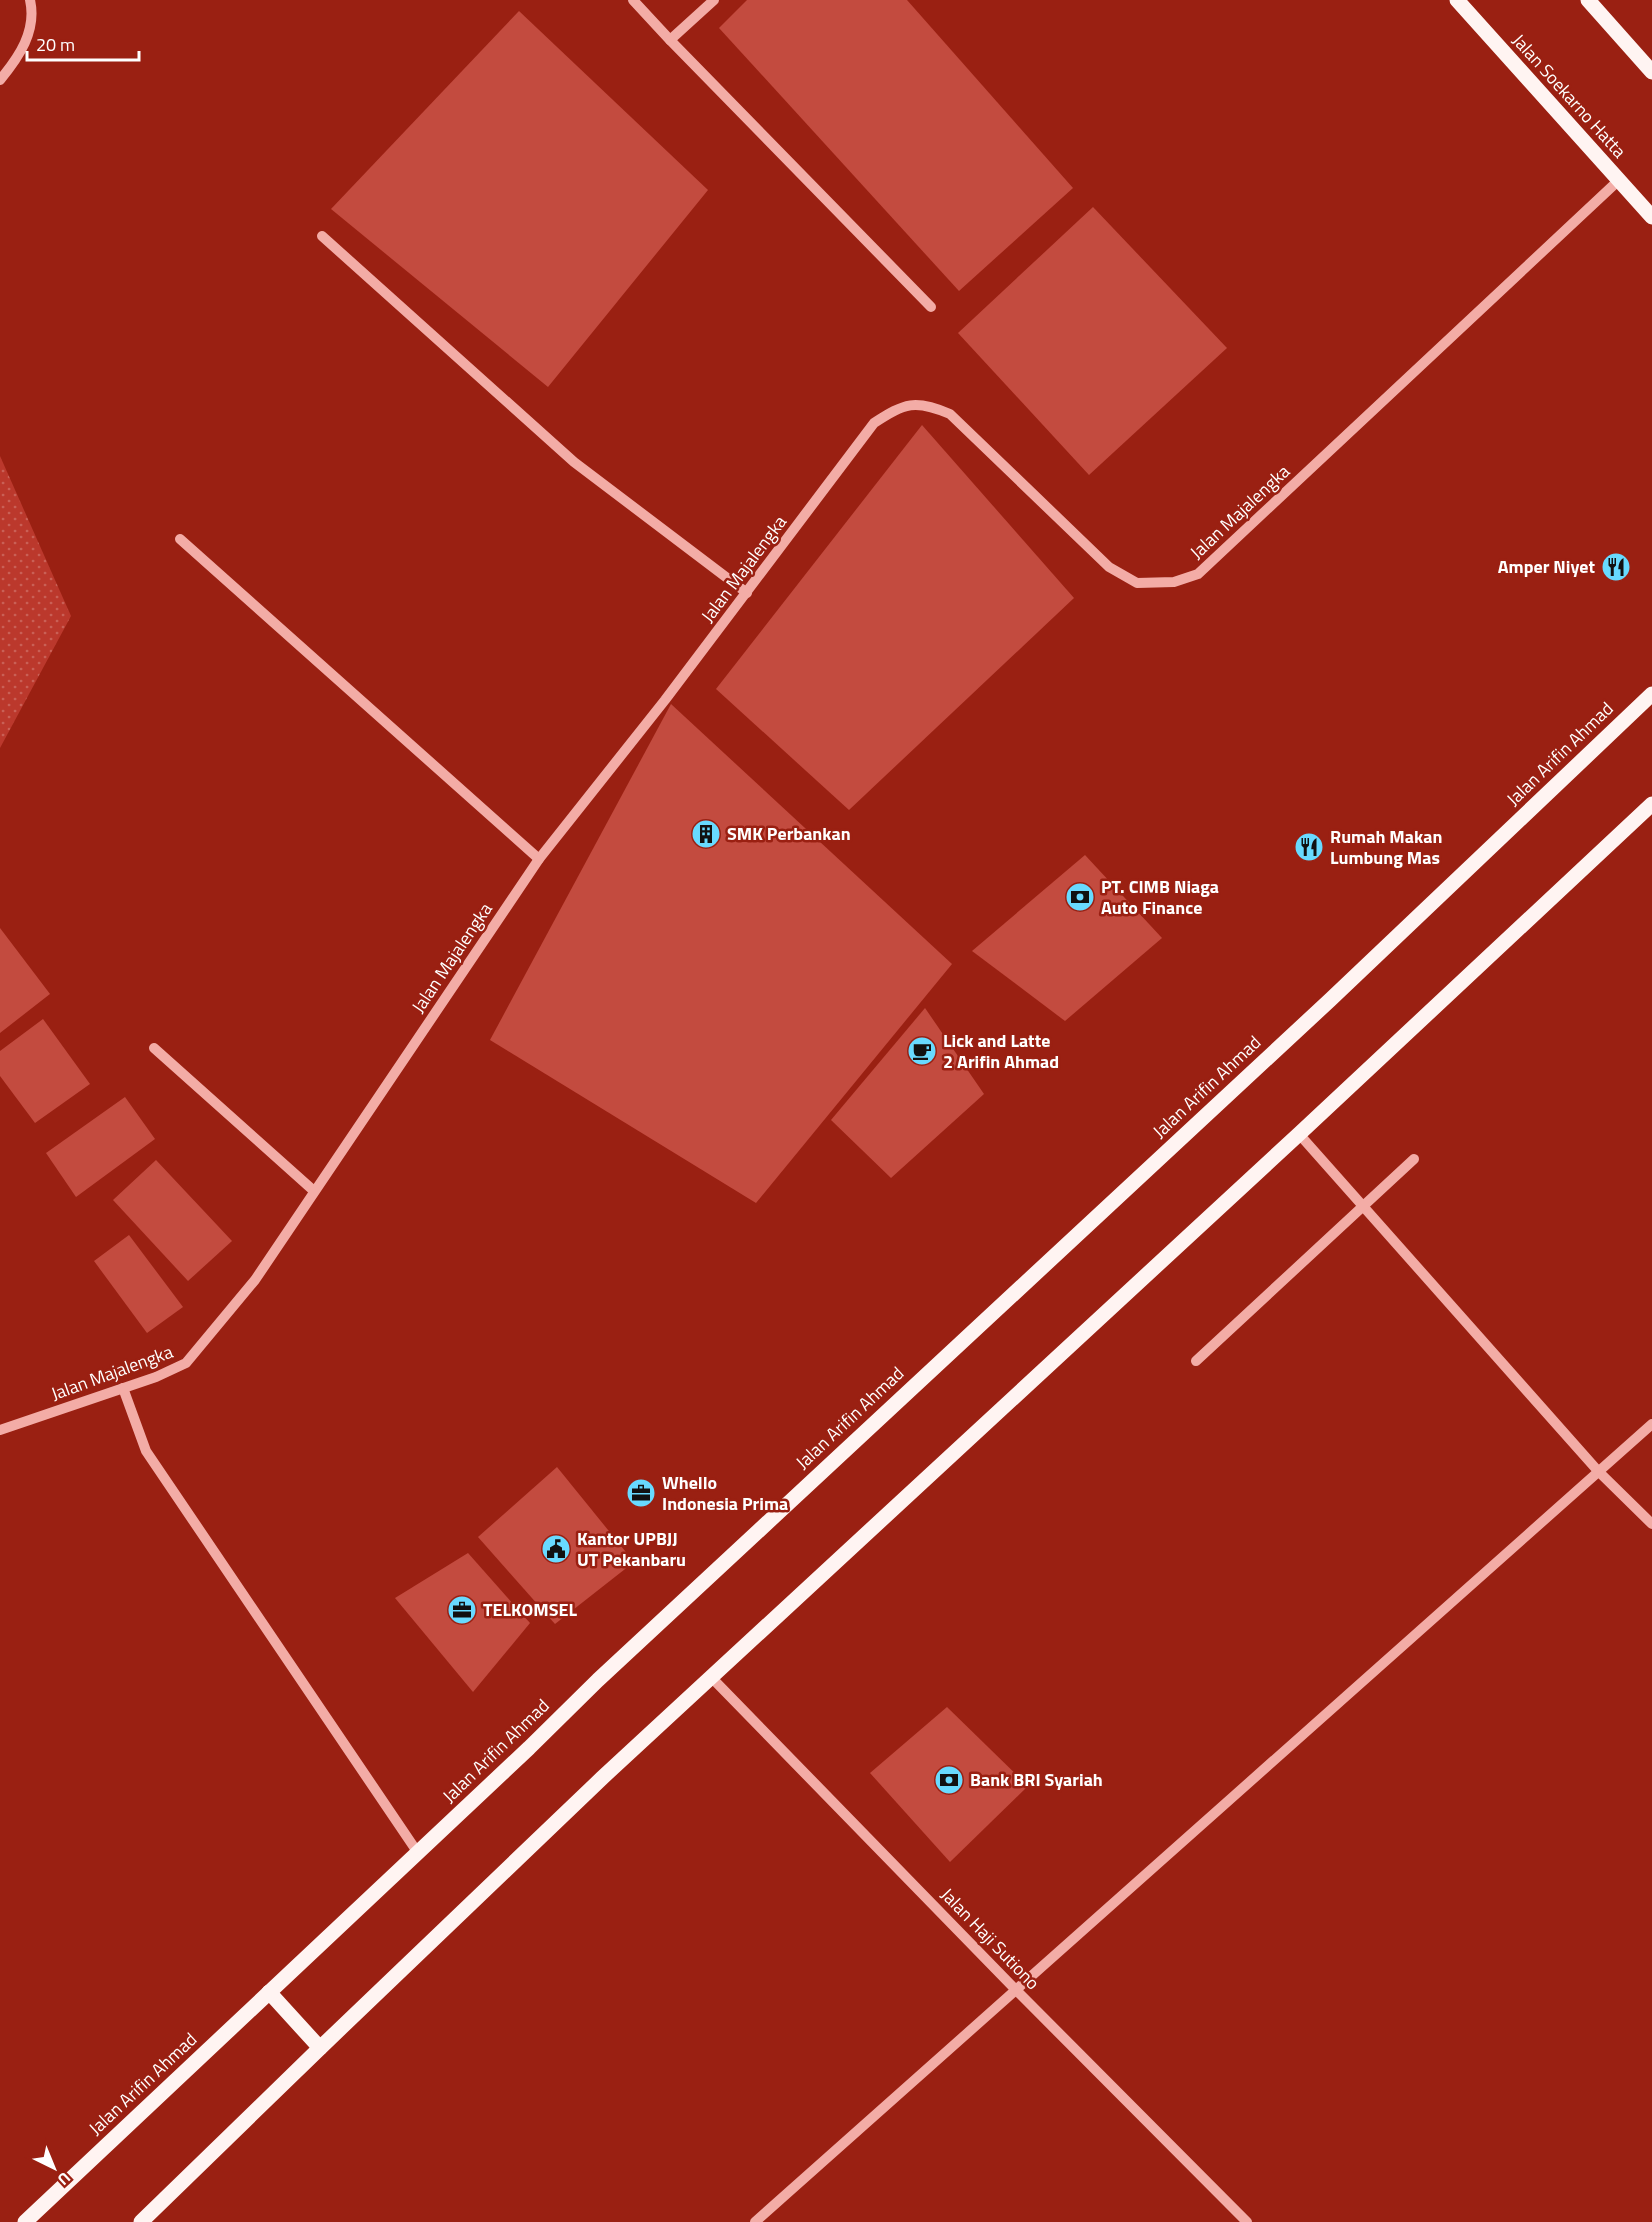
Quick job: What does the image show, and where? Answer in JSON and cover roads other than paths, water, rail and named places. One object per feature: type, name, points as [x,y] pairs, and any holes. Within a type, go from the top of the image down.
[{"type":"main road","name":"Jalan Soekarno Hatta","points":[[1457,0],[1652,217]]},
{"type":"main road","points":[[1588,0],[1652,72]]},
{"type":"main road","name":"Jalan Arifin Ahmad","points":[[25,2222],[418,1853],[598,1680],[1321,1008],[1652,694]]},
{"type":"main road","points":[[141,2222],[593,1786],[1299,1134],[1652,804]]},
{"type":"main road","points":[[269,1992],[320,2048]]},
{"type":"street","points":[[0,80],[13,64],[30,35],[30,0]]},
{"type":"street","points":[[633,0],[932,307]]},
{"type":"street","points":[[670,40],[714,0]]},
{"type":"street","name":"Jalan Majalengka","points":[[0,1430],[156,1377],[186,1363],[255,1280],[538,860],[665,700],[874,423],[894,410],[912,404],[929,405],[950,414],[1109,567],[1137,583],[1174,582],[1198,574],[1618,180]]},
{"type":"street","points":[[322,236],[574,462],[747,593]]},
{"type":"street","points":[[180,539],[538,860]]},
{"type":"street","points":[[154,1048],[314,1191]]},
{"type":"street","points":[[1299,1134],[1598,1471],[1652,1524]]},
{"type":"street","points":[[1196,1361],[1414,1159]]},
{"type":"street","points":[[123,1388],[146,1451],[418,1853]]},
{"type":"street","points":[[755,2222],[1652,1424]]},
{"type":"street","name":"Jalan Haji Sutiono","points":[[711,1677],[1016,1990],[1247,2222]]},
{"type":"place","name":"Amper Niyet","points":[[1616,567]]},
{"type":"place","name":"SMK Perbankan","points":[[706,834]]},
{"type":"place","name":"Rumah Makan Lumbung Mas","points":[[1309,847]]},
{"type":"place","name":"PT. CIMB Niaga Auto Finance","points":[[1080,897]]},
{"type":"place","name":"Lick and Latte 2 Arifin Ahmad","points":[[922,1051]]},
{"type":"place","name":"Whello Indonesia Prima","points":[[641,1493]]},
{"type":"place","name":"Kantor UPBJJ UT Pekanbaru","points":[[556,1549]]},
{"type":"place","name":"TELKOMSEL","points":[[462,1610]]},
{"type":"place","name":"Bank BRI Syariah","points":[[949,1780]]}]
